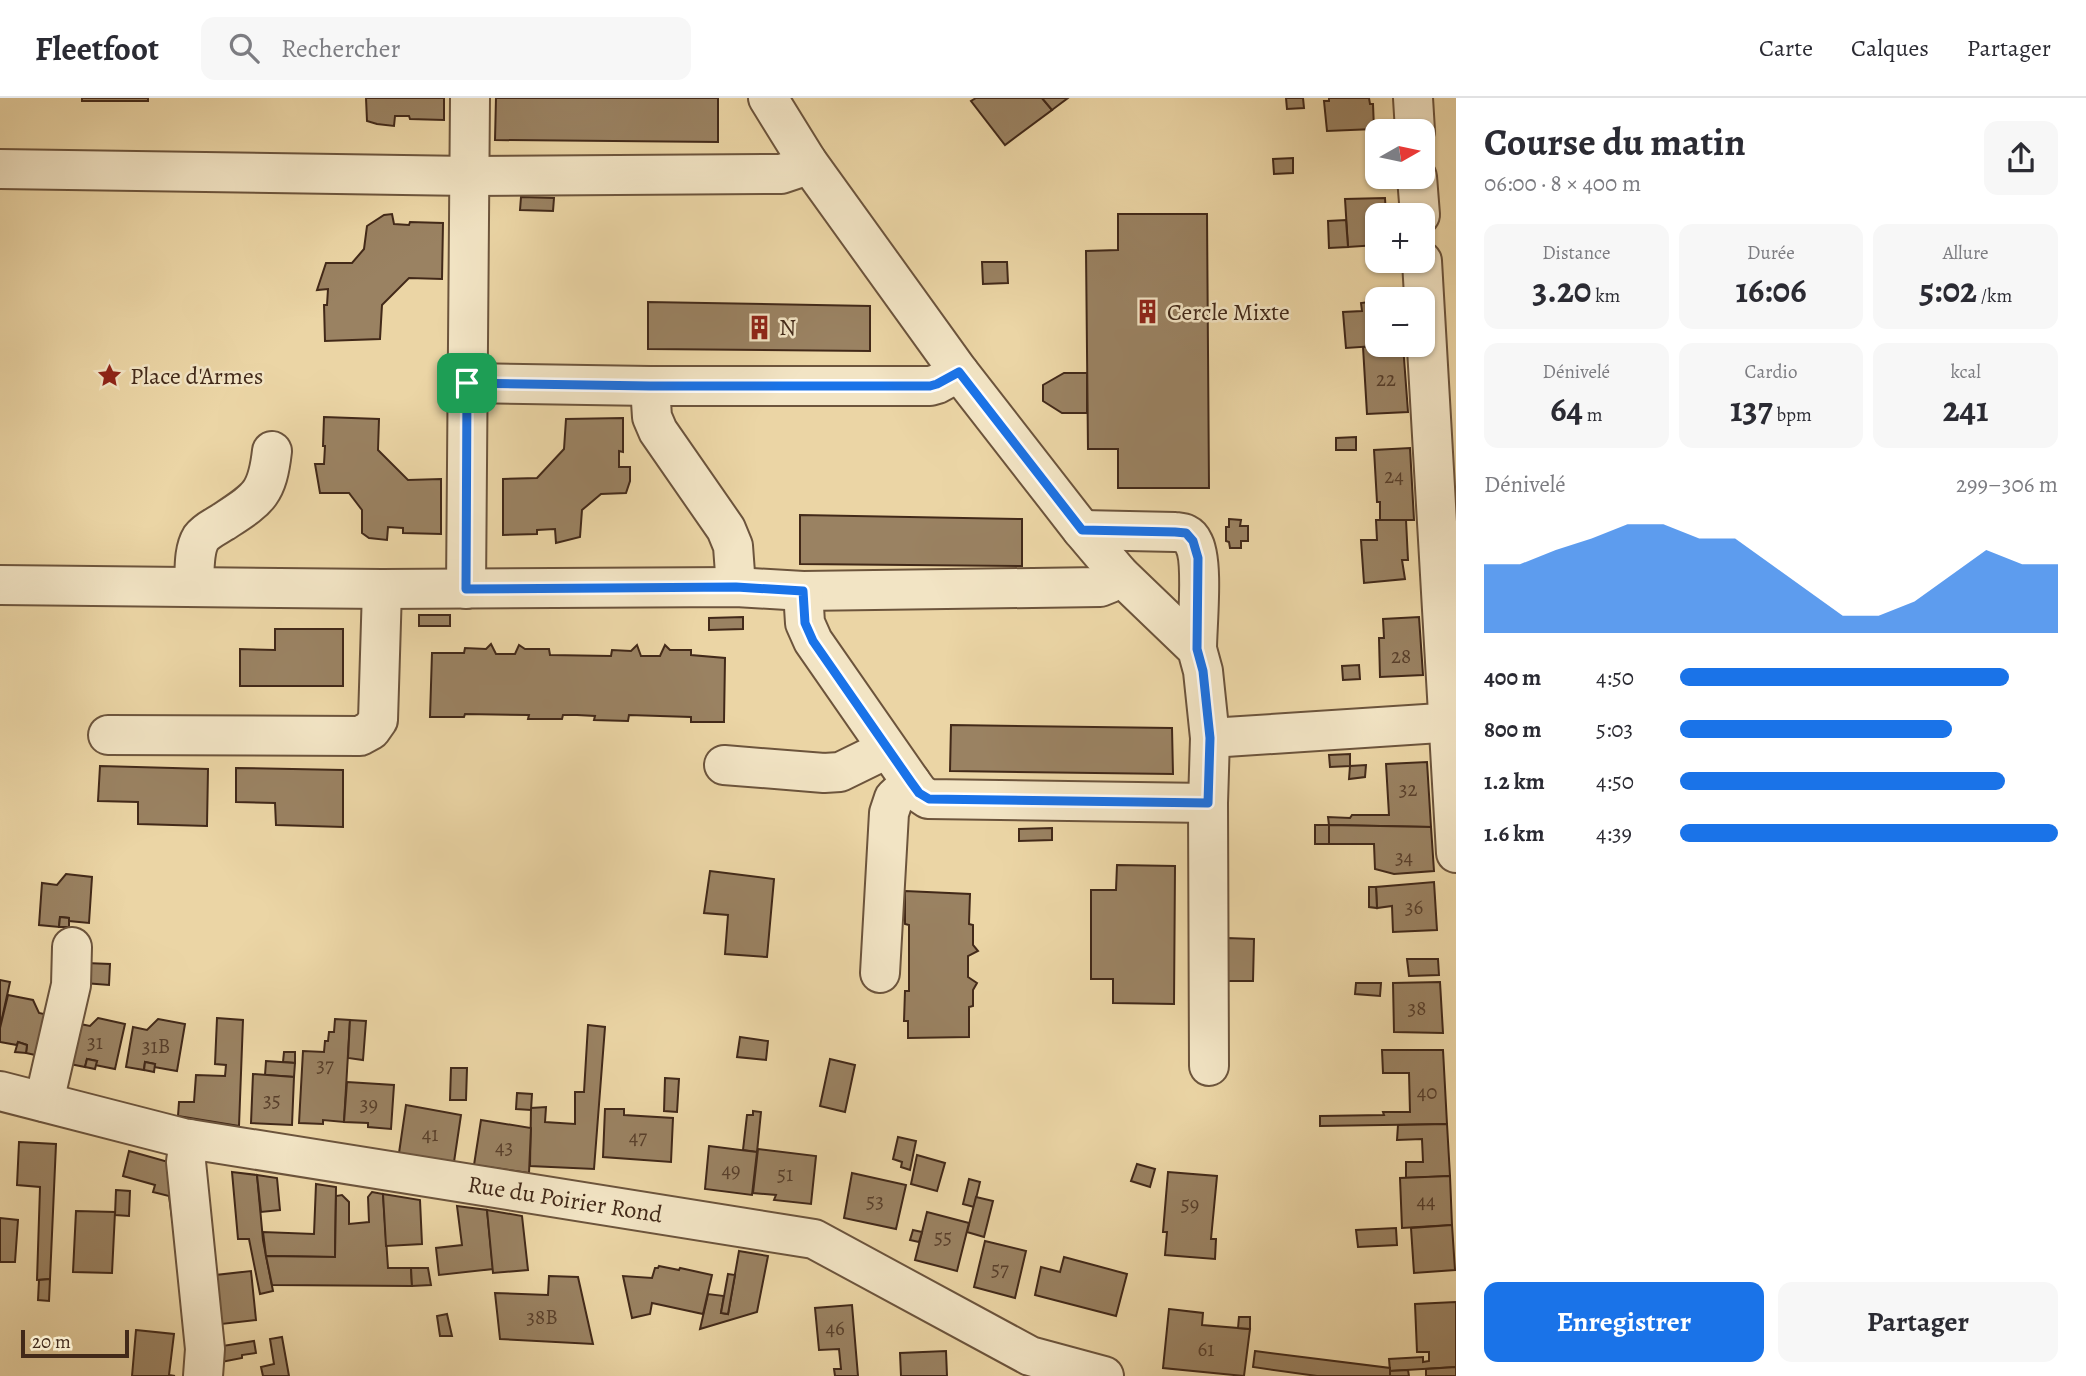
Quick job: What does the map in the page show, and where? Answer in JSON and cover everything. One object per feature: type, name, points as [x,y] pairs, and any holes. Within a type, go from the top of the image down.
[{"type":"street","points":[[466,589],[470,98]]},
{"type":"street","points":[[768,98],[807,161],[959,372],[1082,530],[1120,575],[1197,649]]},
{"type":"street","points":[[1413,98],[1414,119]]},
{"type":"street","points":[[0,169],[469,176],[781,174],[796,169],[807,161]]},
{"type":"street","points":[[1423,273],[1452,723],[1456,853]]},
{"type":"street","points":[[467,383],[930,386],[959,372]]},
{"type":"street","points":[[650,386],[652,416],[658,431],[726,529],[733,546],[736,587]]},
{"type":"street","points":[[194,586],[200,539],[252,503],[268,479],[272,451]]},
{"type":"street","points":[[1082,530],[1186,533],[1193,541],[1198,558],[1197,649],[1203,671],[1210,738],[1209,1066]]},
{"type":"street","points":[[0,585],[382,589],[736,587],[803,591],[1100,587],[1120,575]]},
{"type":"street","points":[[108,735],[360,736],[371,730],[378,720],[382,589]]},
{"type":"street","points":[[803,591],[805,623],[813,641],[919,793],[929,799],[1208,803]]},
{"type":"street","points":[[1210,738],[1452,723]]},
{"type":"street","points":[[724,765],[840,772],[887,748]]},
{"type":"street","points":[[880,973],[889,813],[894,798],[911,782]]},
{"type":"street","points":[[44,1102],[71,985],[72,947]]},
{"type":"street","name":"Rue du Poirier Rond","points":[[0,1091],[189,1139],[814,1239],[1030,1356],[1104,1376]]},
{"type":"street","points":[[189,1139],[186,1162],[205,1349],[203,1376]]},
{"type":"building","points":[[82,98],[148,98],[148,101],[82,101]]},
{"type":"building","points":[[366,98],[444,98],[444,120],[395,116],[394,126],[377,124],[367,121]]},
{"type":"building","points":[[496,98],[718,98],[718,142],[495,140]]},
{"type":"building","points":[[976,98],[1042,98],[1052,110],[1005,145],[971,101]]},
{"type":"building","points":[[1042,98],[1068,98],[1052,110]]},
{"type":"building","points":[[1286,98],[1303,98],[1304,108],[1287,109]]},
{"type":"building","points":[[1329,98],[1369,98],[1370,104],[1373,104],[1374,119],[1365,119],[1365,129],[1327,131],[1324,101],[1329,101]]},
{"type":"building","points":[[1293,158],[1293,173],[1274,174],[1273,159]]},
{"type":"building","points":[[521,197],[554,198],[553,211],[520,210]]},
{"type":"building","points":[[1385,198],[1385,203],[1365,203],[1365,246],[1348,247],[1345,199]]},
{"type":"building","points":[[392,214],[394,224],[443,223],[442,279],[409,278],[382,305],[380,339],[325,341],[324,305],[327,305],[328,289],[317,290],[326,263],[352,263],[364,249],[367,226],[384,215]]},
{"type":"building","name":"Cercle Mixte","points":[[1118,214],[1207,214],[1209,488],[1118,488],[1118,449],[1088,449],[1086,251],[1118,250]]},
{"type":"building","points":[[1346,220],[1348,247],[1329,248],[1328,221]]},
{"type":"building","points":[[982,262],[1007,262],[1008,283],[983,284]]},
{"type":"building","name":"N","points":[[648,302],[870,306],[870,351],[648,349]]},
{"type":"building","points":[[1365,302],[1365,347],[1346,348],[1343,312],[1362,311],[1361,303]]},
{"type":"building","points":[[1363,347],[1365,357],[1404,357],[1408,412],[1367,414]]},
{"type":"building","points":[[1064,373],[1087,373],[1087,413],[1062,413],[1043,401],[1043,385]]},
{"type":"building","points":[[324,417],[379,419],[378,450],[408,480],[441,479],[441,534],[403,533],[403,528],[388,527],[387,540],[369,538],[362,533],[362,510],[349,493],[320,493],[315,464],[324,464]]},
{"type":"building","points":[[623,418],[623,452],[619,451],[619,467],[630,467],[630,481],[626,493],[601,494],[582,510],[580,537],[556,543],[555,529],[537,530],[537,534],[503,535],[503,479],[537,478],[564,449],[566,419]]},
{"type":"building","points":[[1356,437],[1356,450],[1336,450],[1336,438]]},
{"type":"building","points":[[1410,448],[1414,520],[1380,520],[1374,450]]},
{"type":"building","points":[[800,515],[1022,519],[1022,566],[800,564]]},
{"type":"building","points":[[1229,519],[1241,520],[1240,526],[1248,526],[1248,541],[1241,541],[1241,548],[1230,548],[1229,542],[1226,541]]},
{"type":"building","points":[[1376,520],[1406,520],[1408,560],[1402,560],[1405,579],[1364,583],[1361,540],[1377,540]]},
{"type":"building","points":[[419,615],[450,615],[450,626],[419,626]]},
{"type":"building","points":[[743,617],[743,629],[709,630],[709,618]]},
{"type":"building","points":[[1419,617],[1423,675],[1380,677],[1379,638],[1384,638],[1383,619]]},
{"type":"building","points":[[275,629],[343,629],[343,686],[240,686],[240,649],[275,650]]},
{"type":"building","points":[[491,644],[496,654],[515,654],[519,645],[525,649],[549,649],[550,655],[611,656],[612,650],[631,651],[637,645],[641,656],[660,656],[665,645],[670,650],[691,650],[691,655],[725,658],[724,722],[691,722],[691,717],[629,715],[628,721],[594,720],[595,716],[577,715],[563,715],[562,719],[528,719],[529,715],[465,714],[464,717],[430,717],[432,653],[464,653],[465,648],[486,649]]},
{"type":"building","points":[[1359,665],[1360,679],[1343,680],[1342,666]]},
{"type":"building","points":[[951,725],[1172,728],[1173,774],[950,771]]},
{"type":"building","points":[[1350,754],[1350,766],[1330,767],[1329,755]]},
{"type":"building","points":[[1427,762],[1431,827],[1329,825],[1328,817],[1389,815],[1386,764]]},
{"type":"building","points":[[1366,765],[1365,777],[1349,779],[1350,766]]},
{"type":"building","points":[[100,766],[208,769],[207,826],[138,824],[138,802],[98,801]]},
{"type":"building","points":[[236,768],[343,770],[343,827],[276,825],[275,803],[236,802]]},
{"type":"building","points":[[1315,825],[1329,825],[1329,844],[1315,844]]},
{"type":"building","points":[[1329,825],[1431,827],[1434,871],[1394,874],[1375,869],[1374,844],[1329,844]]},
{"type":"building","points":[[1052,828],[1052,840],[1019,841],[1019,829]]},
{"type":"building","points":[[1117,865],[1175,866],[1174,1004],[1113,1003],[1113,979],[1091,979],[1091,890],[1116,890]]},
{"type":"building","points":[[710,871],[774,879],[767,957],[725,954],[728,915],[704,913]]},
{"type":"building","points":[[66,874],[92,877],[89,923],[60,917],[59,927],[39,925],[42,883],[57,885]]},
{"type":"building","points":[[1434,882],[1437,930],[1393,932],[1392,906],[1377,908],[1376,887]]},
{"type":"building","points":[[1369,887],[1376,887],[1377,908],[1369,907]]},
{"type":"building","points":[[905,891],[970,894],[969,924],[973,925],[973,945],[978,951],[968,956],[968,977],[977,983],[973,990],[973,1006],[969,1007],[969,1037],[908,1038],[908,1021],[904,1021],[905,991],[909,991],[909,925],[905,924]]},
{"type":"building","points":[[60,917],[69,918],[69,927],[59,927]]},
{"type":"building","points":[[1227,938],[1254,939],[1253,981],[1227,981]]},
{"type":"building","points":[[1407,959],[1438,959],[1439,975],[1409,976]]},
{"type":"building","points":[[86,963],[110,964],[109,985],[84,983]]},
{"type":"building","points":[[0,980],[10,982],[1,1023],[0,1023]]},
{"type":"building","points":[[1440,982],[1443,1033],[1394,1032],[1393,983]]},
{"type":"building","points":[[1356,983],[1381,983],[1380,996],[1355,994]]},
{"type":"building","points":[[8,995],[33,1000],[39,1013],[53,1016],[44,1057],[26,1053],[27,1045],[0,1042],[0,1028]]},
{"type":"building","points":[[98,1018],[125,1024],[115,1069],[95,1065],[97,1061],[87,1059],[85,1067],[65,1063],[75,1023],[90,1026]]},
{"type":"building","points":[[217,1018],[243,1020],[239,1126],[178,1116],[179,1102],[194,1102],[196,1075],[225,1076],[226,1065],[215,1064]]},
{"type":"building","points":[[158,1019],[185,1024],[177,1071],[154,1067],[155,1064],[145,1062],[144,1070],[126,1067],[133,1027],[147,1030]]},
{"type":"building","points":[[335,1019],[350,1020],[344,1122],[323,1120],[323,1124],[299,1123],[303,1051],[324,1052],[329,1032],[334,1032]]},
{"type":"building","points":[[350,1020],[366,1021],[363,1060],[348,1058]]},
{"type":"building","points":[[588,1025],[605,1027],[594,1169],[530,1166],[531,1108],[546,1107],[545,1122],[575,1124],[575,1092],[584,1092]]},
{"type":"building","points":[[740,1037],[768,1041],[766,1060],[737,1057]]},
{"type":"building","points":[[18,1042],[27,1045],[26,1053],[15,1052]]},
{"type":"building","points":[[1382,1050],[1443,1050],[1447,1124],[1320,1126],[1320,1116],[1410,1112],[1409,1073],[1383,1073]]},
{"type":"building","points":[[284,1052],[295,1052],[295,1063],[283,1062]]},
{"type":"building","points":[[87,1059],[97,1061],[95,1069],[85,1067]]},
{"type":"building","points":[[830,1059],[855,1065],[845,1112],[820,1106]]},
{"type":"building","points":[[266,1061],[295,1063],[294,1077],[265,1075]]},
{"type":"building","points":[[145,1062],[155,1064],[154,1072],[144,1070]]},
{"type":"building","points":[[451,1068],[467,1068],[466,1100],[450,1100]]},
{"type":"building","points":[[253,1074],[294,1077],[292,1125],[251,1123]]},
{"type":"building","points":[[665,1078],[679,1079],[677,1112],[664,1111]]},
{"type":"building","points":[[347,1082],[394,1085],[391,1129],[368,1127],[368,1123],[344,1122]]},
{"type":"building","points":[[517,1093],[532,1094],[531,1110],[516,1109]]},
{"type":"building","points":[[406,1105],[461,1115],[454,1162],[399,1153]]},
{"type":"building","points":[[605,1109],[624,1109],[624,1115],[673,1118],[671,1162],[603,1157]]},
{"type":"building","points":[[753,1111],[761,1112],[757,1152],[743,1150],[747,1115],[753,1115]]},
{"type":"building","points":[[481,1120],[531,1128],[529,1173],[474,1165]]},
{"type":"building","points":[[1447,1124],[1450,1176],[1406,1178],[1406,1162],[1423,1162],[1422,1139],[1397,1140],[1398,1125]]},
{"type":"building","points":[[898,1137],[916,1141],[910,1170],[901,1167],[902,1162],[893,1159]]},
{"type":"building","points":[[19,1142],[56,1144],[50,1279],[37,1280],[40,1187],[17,1185]]},
{"type":"building","points":[[709,1146],[757,1152],[752,1195],[705,1189]]},
{"type":"building","points":[[758,1149],[816,1156],[811,1204],[774,1200],[776,1195],[753,1193]]},
{"type":"building","points":[[129,1151],[172,1163],[184,1217],[172,1218],[169,1196],[153,1192],[155,1185],[123,1176]]},
{"type":"building","points":[[917,1155],[945,1163],[937,1191],[911,1184]]},
{"type":"building","points":[[1137,1164],[1155,1169],[1150,1187],[1131,1181]]},
{"type":"building","points":[[232,1172],[257,1175],[263,1240],[273,1291],[260,1294],[249,1239],[238,1239]]},
{"type":"building","points":[[1168,1172],[1217,1176],[1211,1239],[1216,1239],[1215,1259],[1165,1255],[1167,1232],[1163,1232]]},
{"type":"building","points":[[852,1173],[906,1185],[896,1229],[844,1218]]},
{"type":"building","points":[[257,1175],[277,1178],[280,1210],[261,1212]]},
{"type":"building","points":[[1450,1176],[1452,1225],[1402,1228],[1400,1178]]},
{"type":"building","points":[[969,1179],[980,1182],[974,1207],[963,1204]]},
{"type":"building","points":[[316,1184],[336,1187],[335,1257],[266,1256],[263,1232],[314,1234]]},
{"type":"building","points":[[116,1190],[130,1191],[129,1216],[115,1215]]},
{"type":"building","points":[[372,1192],[383,1194],[388,1268],[411,1268],[412,1286],[272,1285],[266,1256],[335,1257],[336,1196],[342,1195],[349,1202],[349,1224],[369,1222],[368,1197]]},
{"type":"building","points":[[383,1194],[420,1200],[422,1244],[386,1246]]},
{"type":"building","points":[[976,1197],[993,1201],[984,1237],[967,1232]]},
{"type":"building","points":[[457,1206],[487,1210],[493,1269],[439,1275],[436,1248],[462,1245]]},
{"type":"building","points":[[487,1210],[522,1216],[528,1270],[493,1273]]},
{"type":"building","points":[[76,1211],[115,1212],[112,1273],[73,1272]]},
{"type":"building","points":[[927,1212],[969,1223],[957,1271],[915,1260]]},
{"type":"building","points":[[0,1218],[18,1220],[15,1262],[0,1262]]},
{"type":"building","points":[[1452,1225],[1455,1270],[1414,1273],[1411,1228]]},
{"type":"building","points":[[1396,1228],[1397,1245],[1358,1247],[1356,1230]]},
{"type":"building","points":[[913,1230],[922,1232],[919,1242],[910,1240]]},
{"type":"building","points":[[985,1241],[1026,1251],[1015,1298],[974,1287]]},
{"type":"building","points":[[739,1251],[768,1256],[757,1312],[700,1329],[708,1294],[724,1296],[721,1313],[728,1314]]},
{"type":"building","points":[[1064,1257],[1127,1274],[1116,1316],[1035,1295],[1041,1267],[1060,1272]]},
{"type":"building","points":[[659,1266],[712,1275],[703,1314],[652,1303],[650,1314],[632,1318],[623,1276],[652,1278],[655,1268]]},
{"type":"building","points":[[411,1268],[428,1268],[431,1285],[412,1286]]},
{"type":"building","points":[[251,1271],[256,1320],[213,1325],[207,1276]]},
{"type":"building","points":[[728,1274],[735,1275],[728,1314],[721,1313]]},
{"type":"building","points":[[549,1276],[578,1277],[593,1344],[500,1339],[495,1293],[548,1295]]},
{"type":"building","points":[[50,1279],[49,1301],[38,1300],[39,1280]]},
{"type":"building","points":[[1456,1302],[1456,1367],[1390,1371],[1389,1359],[1423,1357],[1423,1362],[1429,1361],[1429,1352],[1417,1352],[1415,1304]]},
{"type":"building","points":[[852,1305],[858,1376],[835,1376],[834,1369],[841,1369],[839,1349],[819,1350],[815,1308]]},
{"type":"building","points":[[1169,1309],[1203,1313],[1202,1325],[1250,1329],[1244,1376],[1163,1368]]},
{"type":"building","points":[[447,1314],[452,1336],[440,1336],[437,1316]]},
{"type":"building","points":[[1239,1317],[1250,1317],[1250,1329],[1238,1328]]},
{"type":"building","points":[[136,1330],[174,1334],[169,1375],[175,1376],[132,1376]]},
{"type":"building","points":[[282,1337],[289,1376],[263,1376],[261,1367],[274,1364],[270,1339]]},
{"type":"building","points":[[254,1341],[256,1353],[216,1363],[216,1347]]},
{"type":"building","points":[[946,1351],[947,1376],[901,1376],[900,1353]]},
{"type":"building","points":[[1255,1351],[1390,1368],[1390,1376],[1317,1376],[1253,1367]]},
{"type":"building","points":[[1456,1367],[1456,1376],[1426,1376],[1426,1369]]},
{"type":"building","points":[[1408,1370],[1409,1376],[1390,1376],[1390,1371]]},
{"type":"place","name":"Cercle Mixte","points":[[1147,312]]},
{"type":"place","name":"N","points":[[759,327]]},
{"type":"place","name":"Place d'Armes","points":[[110,376]]},
{"type":"route","points":[[959,372],[1082,530],[1186,533],[1193,541],[1198,558],[1197,649],[1203,671],[1210,738],[1208,803],[929,799],[919,793],[813,641],[805,623],[803,591],[736,587],[466,589],[467,383],[930,386],[959,372]]}]
